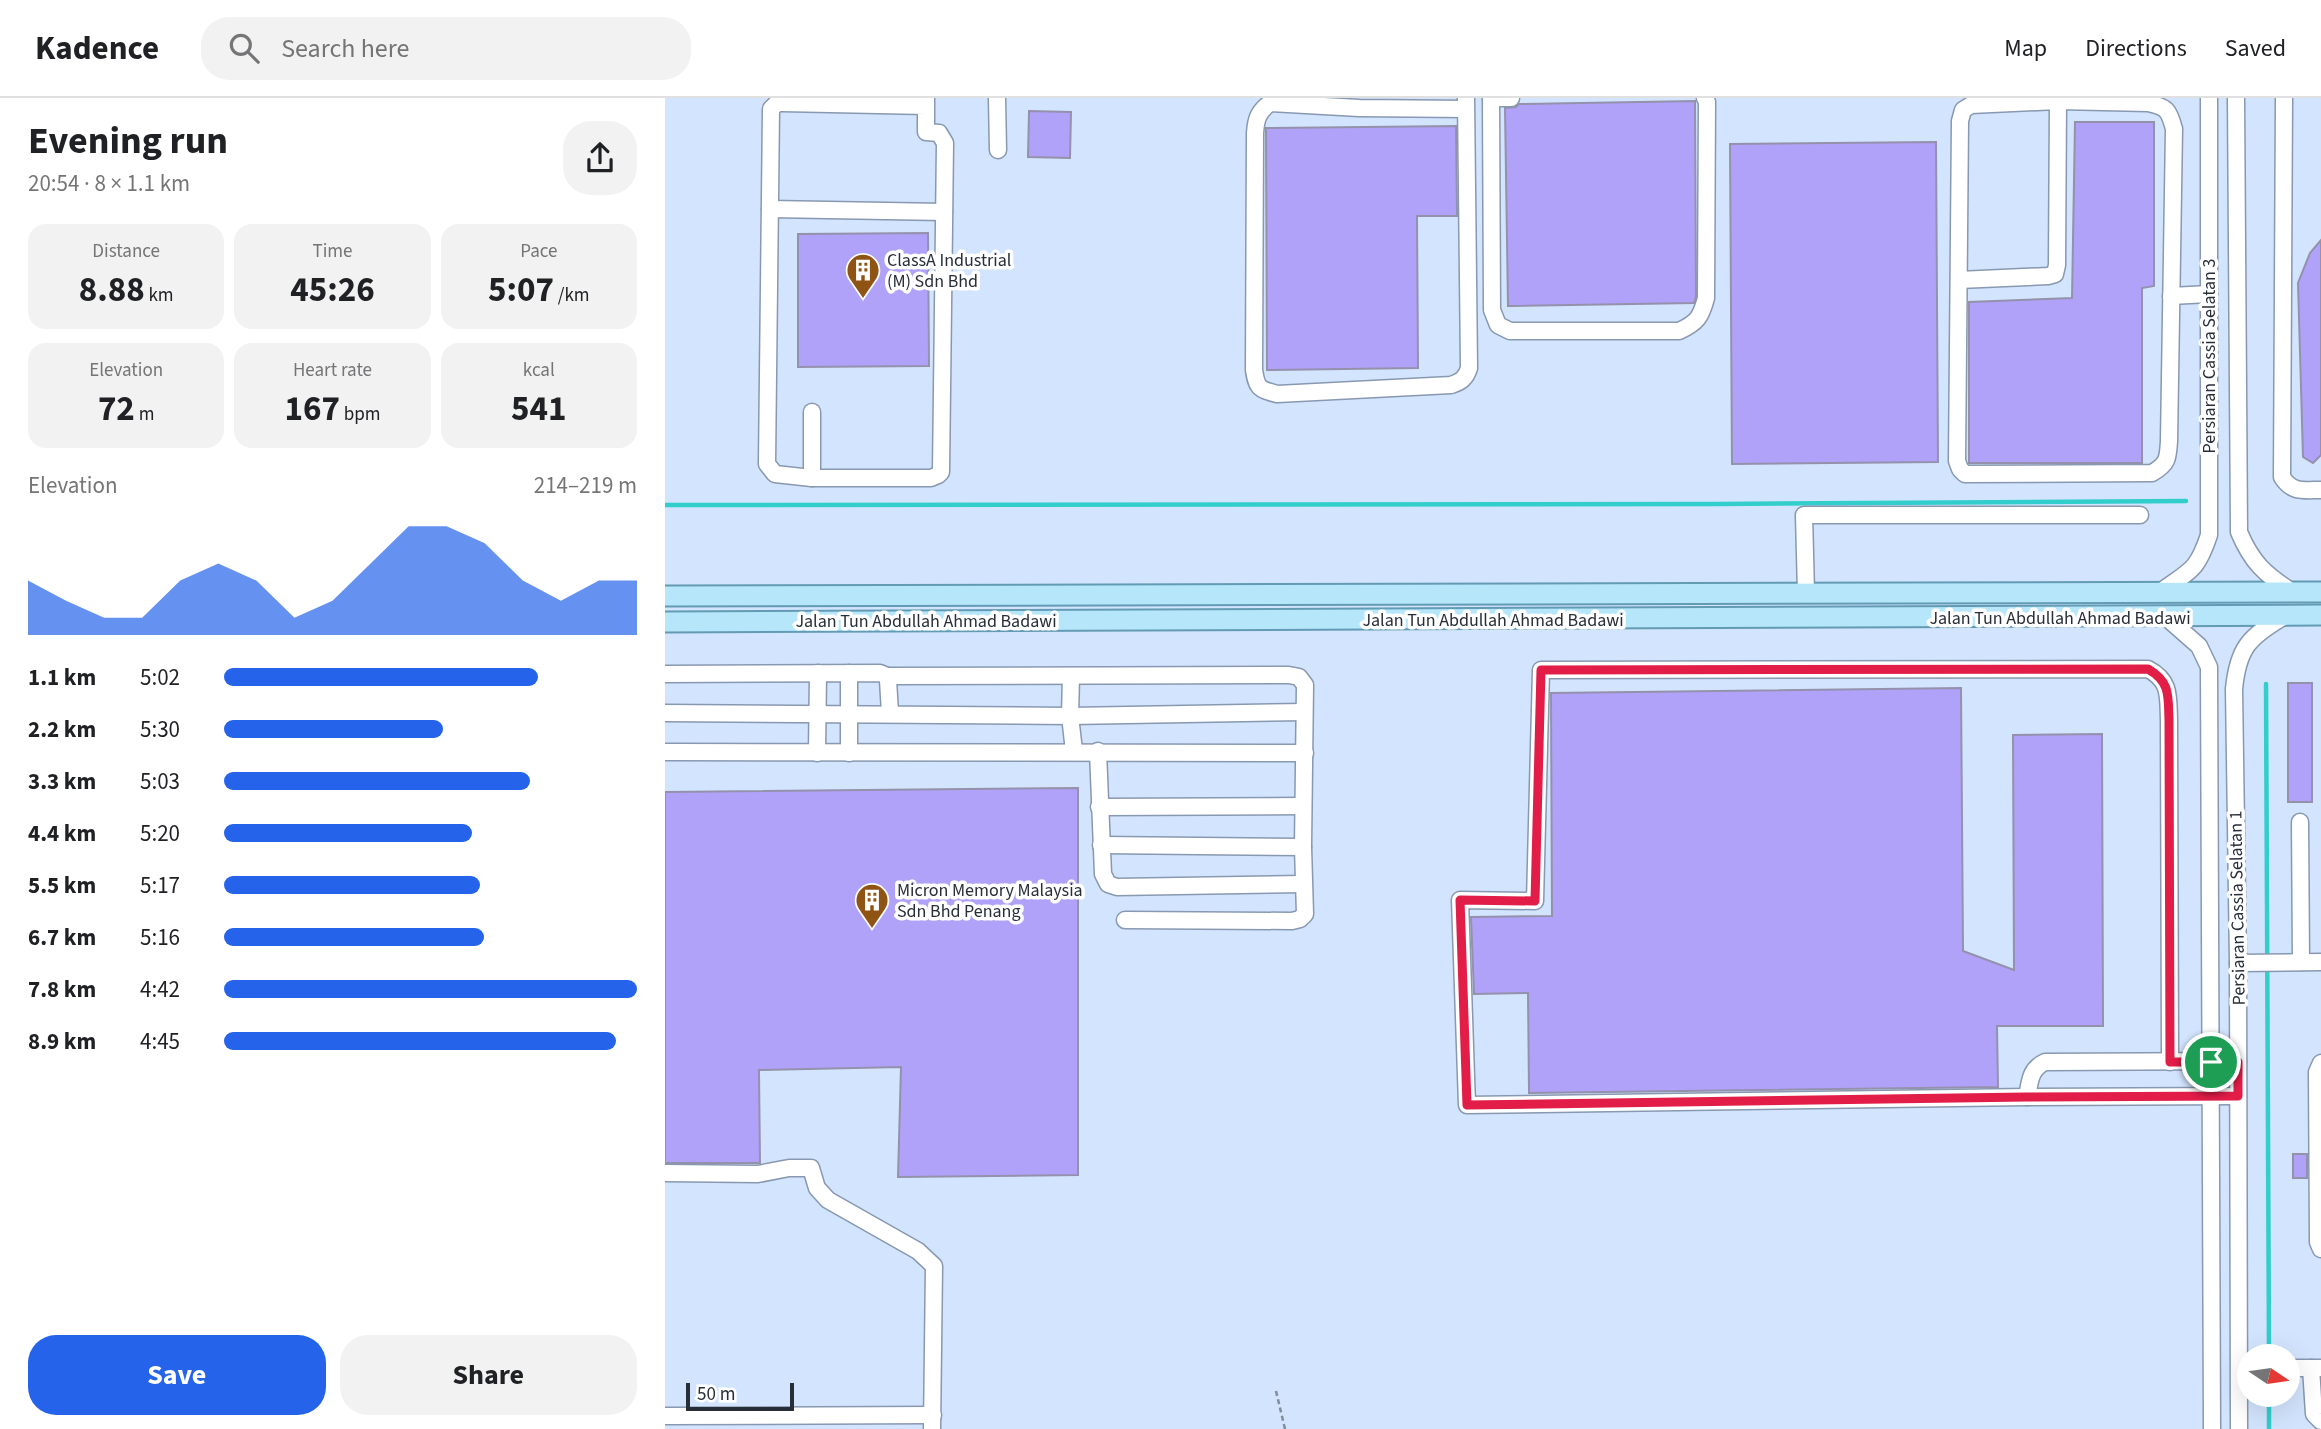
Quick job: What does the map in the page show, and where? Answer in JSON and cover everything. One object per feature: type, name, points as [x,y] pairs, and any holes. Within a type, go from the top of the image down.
[{"type":"main road","name":"Jalan Tun Abdullah Ahmad Badawi","points":[[665,596],[2321,592]]},
{"type":"main road","name":"Jalan Tun Abdullah Ahmad Badawi","points":[[665,622],[2321,615]]},
{"type":"street","points":[[997,98],[998,149]]},
{"type":"street","points":[[1511,98],[1491,98],[1492,310],[1497,325],[1510,331],[1679,331],[1692,326],[1700,318],[1706,298],[1705,98]]},
{"type":"street","name":"Persiaran Cassia Selatan 3","points":[[2159,593],[2187,575],[2198,563],[2209,535],[2209,98]]},
{"type":"street","name":"Persiaran Cassia Selatan 3","points":[[2236,98],[2239,532],[2256,564],[2292,592]]},
{"type":"street","points":[[2284,98],[2282,477],[2288,486],[2301,490],[2321,490]]},
{"type":"street","points":[[1959,280],[2055,274],[2057,99]]},
{"type":"street","points":[[2057,99],[2148,103],[2161,106],[2170,113],[2174,129],[2169,441],[2168,457],[2163,467],[2152,472],[1965,474],[1957,461],[1959,280],[1960,121],[1963,110],[1972,105],[2057,99]]},
{"type":"street","points":[[926,102],[926,132],[939,133],[946,143],[941,472],[931,478],[812,478],[775,474],[767,464],[771,109],[777,103],[926,102]]},
{"type":"street","points":[[1270,103],[1466,104],[1469,368],[1466,375],[1451,386],[1277,394],[1262,390],[1257,384],[1254,370],[1256,117],[1270,103]]},
{"type":"street","points":[[770,209],[944,212]]},
{"type":"street","points":[[2171,296],[2209,294]]},
{"type":"street","points":[[812,478],[813,412]]},
{"type":"street","points":[[1806,593],[1804,515],[2140,515]]},
{"type":"street","name":"Persiaran Cassia Selatan 1","points":[[2166,617],[2199,646],[2209,667],[2212,1429]]},
{"type":"street","name":"Persiaran Cassia Selatan 1","points":[[2243,1344],[2238,1062],[2244,963],[2234,689],[2236,671],[2246,646],[2257,632],[2283,617]]},
{"type":"street","points":[[2170,1062],[2169,720],[2167,688],[2156,673],[2148,669],[1541,670],[1535,901],[1460,900],[1467,1105],[2238,1096]]},
{"type":"street","points":[[817,753],[818,673]]},
{"type":"street","points":[[849,673],[849,753]]},
{"type":"street","points":[[665,674],[1299,677],[1305,685],[1305,914],[1292,921],[1125,920]]},
{"type":"street","points":[[887,676],[890,687],[890,713]]},
{"type":"street","points":[[1071,676],[1070,716],[1074,751]]},
{"type":"street","points":[[665,713],[1070,716],[1304,712]]},
{"type":"street","points":[[1098,751],[1103,874],[1108,884],[1117,887],[1303,884]]},
{"type":"street","points":[[665,752],[1305,753]]},
{"type":"street","points":[[1099,807],[1303,807]]},
{"type":"street","points":[[2300,822],[2301,962]]},
{"type":"street","points":[[1101,845],[1303,847]]},
{"type":"street","points":[[2244,963],[2321,962]]},
{"type":"street","points":[[2027,1097],[2031,1073],[2045,1062],[2238,1062]]},
{"type":"street","points":[[2321,1063],[2317,1072],[2318,1242],[2321,1249]]},
{"type":"street","points":[[665,1174],[758,1174],[789,1168],[811,1168],[817,1188],[828,1200],[918,1251],[934,1266],[932,1422],[665,1416]]},
{"type":"street","points":[[2316,1368],[2314,1414],[2321,1421]]},
{"type":"street","name":"Persiaran Cassia Selatan 1","points":[[2239,1429],[2241,1407]]},
{"type":"path","points":[[1276,1391],[1285,1429]]},
{"type":"shaded area","points":[[665,98],[2321,98],[2321,1429],[665,1429]]},
{"type":"building","points":[[1695,101],[1694,303],[1508,306],[1505,108],[1519,104]]},
{"type":"building","points":[[1029,111],[1071,112],[1070,158],[1028,157]]},
{"type":"building","points":[[2075,122],[2154,122],[2154,286],[2142,288],[2142,463],[1969,463],[1969,302],[2072,298]]},
{"type":"building","points":[[1456,126],[1457,216],[1417,216],[1418,368],[1267,370],[1266,128]]},
{"type":"building","points":[[1936,142],[1938,462],[1732,464],[1730,144]]},
{"type":"building","name":"ClassA Industrial (M) Sdn Bhd","points":[[928,233],[929,366],[798,367],[798,234]]},
{"type":"building","points":[[2321,240],[2321,455],[2313,463],[2303,457],[2298,283],[2310,253]]},
{"type":"building","points":[[2288,683],[2312,683],[2312,802],[2288,802]]},
{"type":"building","points":[[1961,688],[1963,951],[2014,970],[2013,735],[2102,734],[2103,1026],[1997,1026],[1998,1087],[1529,1093],[1528,993],[1474,994],[1471,917],[1552,916],[1551,693]]},
{"type":"building","name":"Micron Memory Malaysia Sdn Bhd Penang","points":[[1078,788],[1078,1175],[898,1177],[901,1067],[759,1070],[760,1163],[665,1163],[665,792]]},
{"type":"building","points":[[2293,1154],[2307,1154],[2307,1178],[2293,1178]]},
{"type":"waterway","points":[[665,505],[2186,501]]},
{"type":"waterway","points":[[2266,684],[2269,1344]]},
{"type":"waterway","points":[[2269,1407],[2269,1429]]},
{"type":"place","name":"ClassA Industrial (M) Sdn Bhd","points":[[863,300]]},
{"type":"place","name":"Micron Memory Malaysia Sdn Bhd Penang","points":[[872,930]]},
{"type":"route","points":[[2148,669],[2156,673],[2167,688],[2169,720],[2170,1062],[2211,1062],[2238,1062],[2238,1096],[1467,1105],[1460,900],[1535,901],[1541,670],[2148,669]]}]
